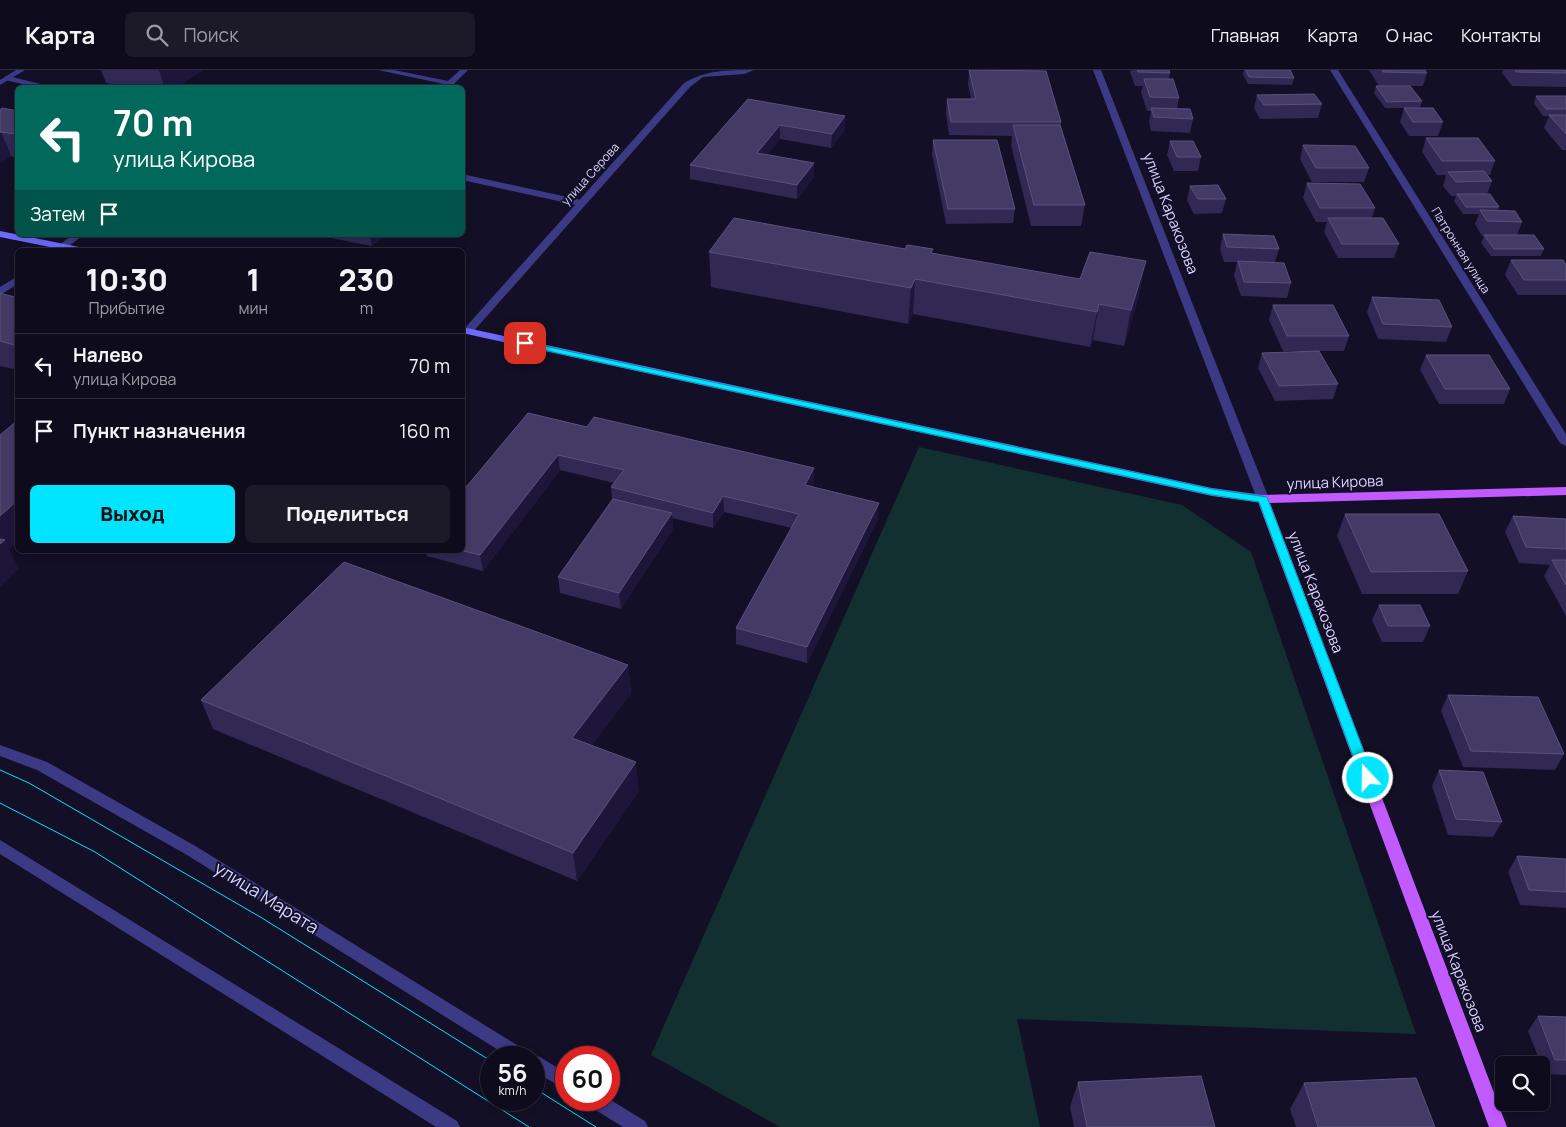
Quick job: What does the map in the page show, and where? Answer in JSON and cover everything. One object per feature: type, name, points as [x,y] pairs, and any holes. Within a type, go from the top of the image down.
[{"type":"main road","points":[[0,234],[60,248]]},
{"type":"main road","name":"улица Кирова","points":[[465,330],[1202,490],[1263,499],[1566,491]]},
{"type":"main road","name":"улица Каракозова","points":[[1263,499],[1498,1127]]},
{"type":"street","points":[[0,83],[21,70]]},
{"type":"street","points":[[382,70],[443,85]]},
{"type":"street","points":[[448,85],[464,70]]},
{"type":"street","name":"улица Серова","points":[[465,330],[687,85],[700,75],[714,72],[740,73],[750,70]]},
{"type":"street","name":"улица Каракозова","points":[[1097,70],[1263,499]]},
{"type":"street","name":"Патронная улица","points":[[1334,70],[1566,443]]},
{"type":"street","points":[[8,78],[40,85]]},
{"type":"street","points":[[465,178],[581,203]]},
{"type":"street","points":[[60,248],[75,237]]},
{"type":"street","points":[[0,292],[15,281]]},
{"type":"street","name":"улица Марата","points":[[0,750],[42,766],[192,851],[507,1046]]},
{"type":"street","points":[[0,846],[447,1126]]},
{"type":"street","points":[[613,1111],[638,1127]]},
{"type":"green space","points":[[919,447],[1182,505],[1251,552],[1416,1034],[1017,1019],[1040,1127],[780,1127],[651,1055]]},
{"type":"building","points":[[969,70],[1046,71],[1061,122],[951,122],[947,99],[976,99]]},
{"type":"building","points":[[1137,70],[1169,70],[1170,73],[1138,72]]},
{"type":"building","points":[[1246,70],[1290,70],[1294,78],[1249,77]]},
{"type":"building","points":[[1382,70],[1425,70],[1427,73],[1383,72]]},
{"type":"building","points":[[1515,70],[1566,70],[1566,73],[1516,72]]},
{"type":"building","points":[[1144,79],[1173,79],[1179,98],[1150,97]]},
{"type":"building","points":[[1376,86],[1410,86],[1422,101],[1387,102]]},
{"type":"building","points":[[1314,94],[1322,104],[1264,105],[1257,95]]},
{"type":"building","points":[[1536,96],[1566,96],[1566,109],[1546,109]]},
{"type":"building","points":[[748,99],[845,116],[832,134],[780,125],[757,153],[814,163],[797,185],[690,165]]},
{"type":"building","points":[[2,108],[15,110],[15,134],[0,132],[0,110]]},
{"type":"building","points":[[1151,108],[1190,109],[1193,119],[1154,117]]},
{"type":"building","points":[[1404,108],[1433,108],[1443,122],[1413,122]]},
{"type":"building","points":[[1549,115],[1566,115],[1566,134]]},
{"type":"building","points":[[1013,125],[1060,125],[1085,205],[1034,205]]},
{"type":"building","points":[[1426,138],[1478,138],[1495,161],[1442,161]]},
{"type":"building","points":[[933,140],[997,140],[1015,209],[948,209]]},
{"type":"building","points":[[1170,141],[1193,141],[1201,157],[1177,157]]},
{"type":"building","points":[[1303,145],[1355,146],[1369,168],[1316,168]]},
{"type":"building","points":[[1484,171],[1492,181],[1456,182],[1448,172]]},
{"type":"building","points":[[1307,183],[1360,184],[1375,208],[1320,208]]},
{"type":"building","points":[[1218,185],[1226,199],[1198,199],[1190,186]]},
{"type":"building","points":[[1457,194],[1490,194],[1499,207],[1466,207]]},
{"type":"building","points":[[1480,210],[1515,211],[1522,222],[1487,221]]},
{"type":"building","points":[[734,218],[905,249],[907,245],[933,249],[931,253],[1080,279],[1090,252],[1146,261],[1131,310],[1099,304],[1097,312],[915,279],[911,288],[709,252]]},
{"type":"building","points":[[1328,218],[1383,218],[1399,244],[1342,244]]},
{"type":"building","points":[[1223,234],[1274,236],[1279,249],[1227,247]]},
{"type":"building","points":[[1484,235],[1534,235],[1544,249],[1494,249]]},
{"type":"building","points":[[1511,260],[1563,260],[1566,265],[1566,280],[1524,280]]},
{"type":"building","points":[[1238,261],[1284,263],[1291,283],[1244,282]]},
{"type":"building","points":[[0,293],[15,297],[15,345],[0,341]]},
{"type":"building","points":[[1372,297],[1439,300],[1452,327],[1383,324]]},
{"type":"building","points":[[1273,305],[1333,305],[1349,336],[1287,336]]},
{"type":"building","points":[[1319,351],[1338,384],[1279,386],[1262,353]]},
{"type":"building","points":[[1426,355],[1489,355],[1510,389],[1445,389]]},
{"type":"building","points":[[528,413],[587,427],[594,417],[814,468],[805,485],[879,503],[807,647],[736,628],[799,514],[723,496],[713,513],[611,487],[624,470],[558,455],[480,555],[465,551],[465,488]]},
{"type":"building","points":[[15,422],[15,503],[0,516],[0,435]]},
{"type":"building","points":[[613,499],[672,513],[619,593],[558,577]]},
{"type":"building","points":[[1345,514],[1439,514],[1468,571],[1371,572]]},
{"type":"building","points":[[1513,516],[1566,519],[1566,549],[1526,547]]},
{"type":"building","points":[[1552,560],[1566,560],[1566,585]]},
{"type":"building","points":[[344,562],[628,665],[572,738],[636,762],[573,853],[201,700]]},
{"type":"building","points":[[1379,605],[1420,605],[1430,626],[1388,626]]},
{"type":"building","points":[[1448,695],[1538,697],[1564,754],[1471,751]]},
{"type":"building","points":[[1439,770],[1483,772],[1502,822],[1456,819]]},
{"type":"building","points":[[1517,856],[1566,859],[1566,892],[1529,890]]},
{"type":"building","points":[[1538,1016],[1566,1017],[1566,1060],[1555,1060]]},
{"type":"building","points":[[1201,1076],[1215,1127],[1087,1127],[1078,1082]]},
{"type":"building","points":[[1416,1078],[1435,1127],[1318,1127],[1304,1083]]},
{"type":"tram line","points":[[0,770],[29,783],[262,918],[480,1054]]},
{"type":"tram line","points":[[0,803],[95,852],[529,1127]]},
{"type":"tram line","points":[[545,1095],[596,1127]]},
{"type":"route","points":[[525,343],[1212,492],[1263,499],[1368,778]]}]
